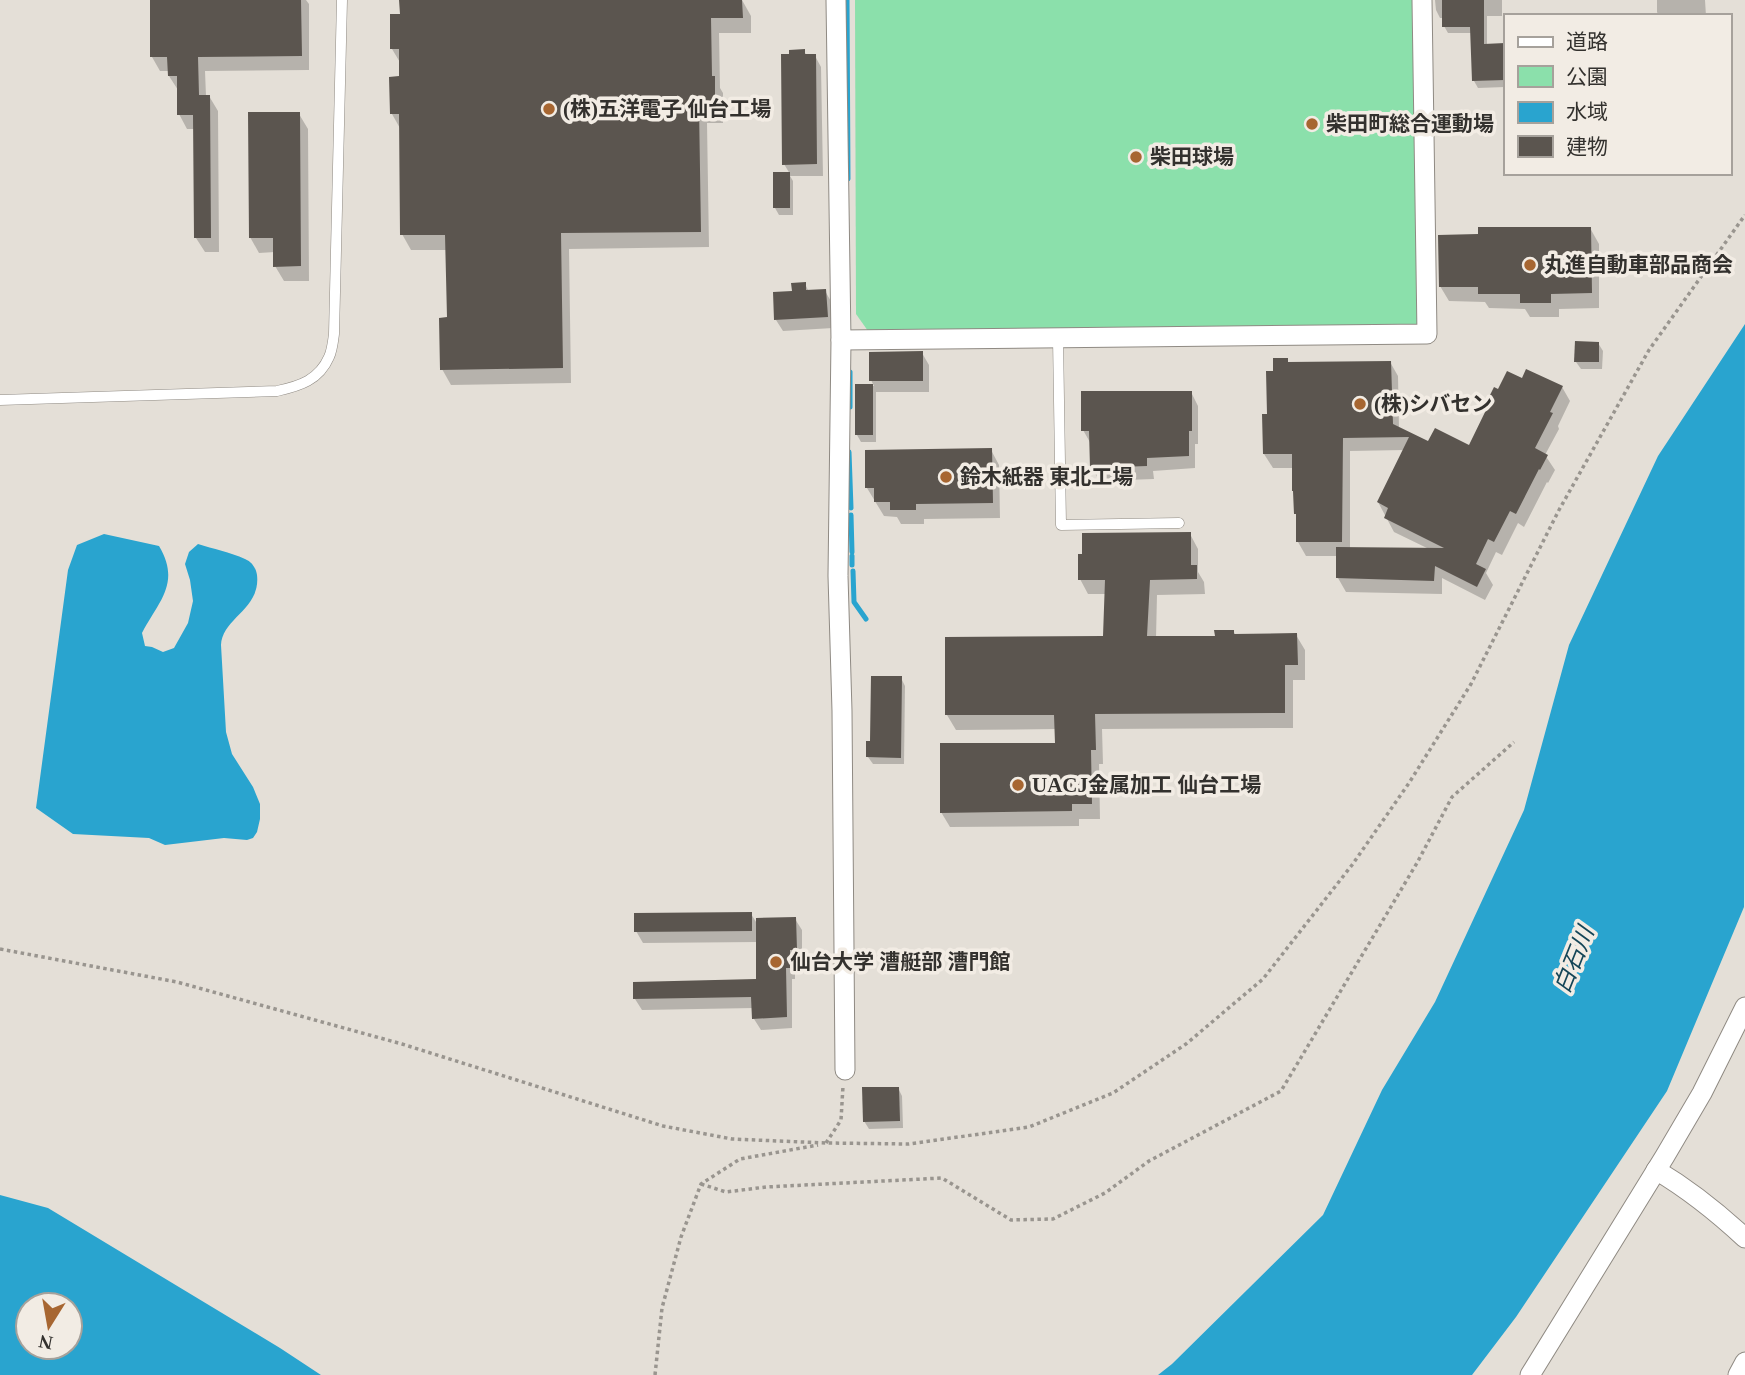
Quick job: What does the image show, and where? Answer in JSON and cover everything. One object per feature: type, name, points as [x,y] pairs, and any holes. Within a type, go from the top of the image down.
[{"type":"street","points":[[836,0],[841,340],[838,576],[845,1070]]},
{"type":"street","points":[[841,340],[1427,334],[1422,0]]},
{"type":"street","points":[[1530,1375],[1702,1093],[1745,1007]]},
{"type":"street","points":[[1656,1170],[1702,1201],[1745,1238]]},
{"type":"street","points":[[1738,1375],[1745,1362]]},
{"type":"lane","points":[[0,400],[277,391],[300,386],[317,375],[330,356],[334,334],[342,0]]},
{"type":"lane","points":[[1058,338],[1061,525],[1178,523]]},
{"type":"path","points":[[0,949],[177,982],[402,1044],[663,1126],[732,1139],[909,1144],[1029,1127],[1113,1093],[1186,1044],[1263,979],[1352,865],[1409,783],[1471,684],[1559,510],[1649,350],[1745,215]]},
{"type":"path","points":[[701,1184],[726,1192],[766,1187],[942,1178],[1011,1220],[1053,1219],[1105,1193],[1149,1161],[1281,1091],[1344,982],[1418,863],[1452,797],[1514,742]]},
{"type":"path","points":[[655,1375],[662,1308],[681,1237],[701,1184],[740,1159],[826,1143],[841,1120],[845,1070]]},
{"type":"green space","name":"柴田球場","points":[[855,0],[1413,0],[1418,328],[868,331],[856,314]]},
{"type":"water","name":"白石川","points":[[1745,324],[1744,907],[1667,1091],[1516,1317],[1472,1375],[1158,1375],[1323,1215],[1382,1090],[1435,1002],[1524,810],[1569,645],[1658,456]]},
{"type":"water","points":[[104,534],[159,546],[165,559],[168,581],[161,601],[142,633],[145,646],[163,652],[174,648],[188,623],[193,601],[185,564],[189,552],[198,544],[239,557],[250,562],[255,568],[257,587],[248,605],[228,627],[221,645],[226,732],[232,754],[253,787],[260,804],[260,819],[253,838],[224,838],[165,845],[149,838],[73,834],[36,808],[68,570],[77,545]]},
{"type":"water","points":[[0,1195],[48,1208],[321,1375],[0,1375]]},
{"type":"building","points":[[150,0],[301,0],[302,56],[198,57],[199,95],[210,95],[211,238],[194,238],[193,115],[177,115],[177,76],[168,76],[167,57],[150,57]]},
{"type":"building","points":[[399,0],[742,0],[743,18],[711,18],[715,107],[699,107],[701,232],[561,233],[563,368],[440,370],[439,318],[447,317],[445,235],[400,235],[399,114],[390,114],[389,77],[399,76],[399,49],[390,49],[390,14],[400,14]]},
{"type":"building","points":[[1442,0],[1484,0],[1484,44],[1504,43],[1504,80],[1472,81],[1470,27],[1442,27]]},
{"type":"building","points":[[805,49],[805,54],[816,54],[817,164],[782,165],[781,54],[789,54],[789,50]]},
{"type":"building","points":[[248,112],[300,112],[301,266],[273,267],[273,238],[249,238]]},
{"type":"building","points":[[773,172],[790,172],[790,208],[773,208]]},
{"type":"building","points":[[1478,227],[1591,227],[1592,293],[1551,294],[1551,303],[1520,303],[1520,294],[1478,294],[1478,287],[1439,287],[1438,235],[1478,234]]},
{"type":"building","points":[[806,282],[806,290],[826,289],[828,317],[774,320],[773,292],[792,291],[791,283]]},
{"type":"building","points":[[1575,341],[1599,342],[1599,362],[1574,362]]},
{"type":"building","points":[[923,351],[923,381],[869,381],[869,352]]},
{"type":"building","points":[[1273,358],[1288,358],[1288,362],[1391,361],[1393,424],[1428,441],[1435,428],[1469,445],[1494,387],[1498,389],[1507,371],[1522,378],[1526,369],[1563,386],[1535,448],[1548,455],[1516,514],[1510,511],[1494,542],[1488,539],[1476,564],[1486,569],[1477,587],[1435,566],[1434,581],[1336,578],[1336,547],[1444,548],[1384,518],[1388,508],[1377,502],[1409,437],[1343,438],[1342,542],[1296,542],[1292,454],[1263,454],[1262,414],[1267,414],[1266,371],[1273,371]]},
{"type":"building","points":[[855,384],[873,384],[873,435],[855,435]]},
{"type":"building","points":[[1081,391],[1192,391],[1189,456],[1147,458],[1147,466],[1090,468],[1089,431],[1081,431]]},
{"type":"building","points":[[992,448],[993,503],[916,504],[916,510],[890,510],[890,502],[874,502],[874,488],[865,488],[865,450]]},
{"type":"building","points":[[1191,532],[1191,565],[1197,565],[1197,579],[1150,580],[1147,636],[1215,636],[1214,630],[1234,630],[1234,634],[1297,633],[1298,665],[1285,665],[1285,713],[1095,714],[1096,750],[1091,750],[1092,804],[1072,804],[1072,811],[940,813],[940,743],[1055,743],[1054,715],[945,715],[945,637],[1103,636],[1105,580],[1078,580],[1078,554],[1082,554],[1082,533]]},
{"type":"building","points":[[871,676],[902,676],[901,758],[866,757],[866,741],[870,741]]},
{"type":"building","points":[[752,912],[752,931],[634,932],[634,913]]},
{"type":"building","points":[[796,917],[797,950],[790,950],[790,968],[786,968],[787,1017],[752,1019],[751,997],[633,999],[633,982],[756,979],[756,918]]},
{"type":"building","points":[[862,1087],[899,1087],[900,1121],[863,1122]]},
{"type":"waterway","points":[[847,0],[848,179]]},
{"type":"waterway","points":[[850,372],[850,407]]},
{"type":"waterway","points":[[849,452],[851,508]]},
{"type":"waterway","points":[[851,515],[852,552]]},
{"type":"waterway","points":[[852,556],[852,565]]},
{"type":"waterway","points":[[853,571],[854,602],[866,619]]},
{"type":"place","name":"(株)五洋電子 仙台工場","points":[[549,109]]},
{"type":"place","name":"柴田町総合運動場","points":[[1312,124]]},
{"type":"place","name":"柴田球場","points":[[1136,157]]},
{"type":"place","name":"丸進自動車部品商会","points":[[1530,265]]},
{"type":"place","name":"(株)シバセン","points":[[1360,404]]},
{"type":"place","name":"鈴木紙器 東北工場","points":[[946,477]]},
{"type":"place","name":"UACJ金属加工 仙台工場","points":[[1018,785]]},
{"type":"place","name":"仙台大学 漕艇部 漕門館","points":[[776,962]]}]
